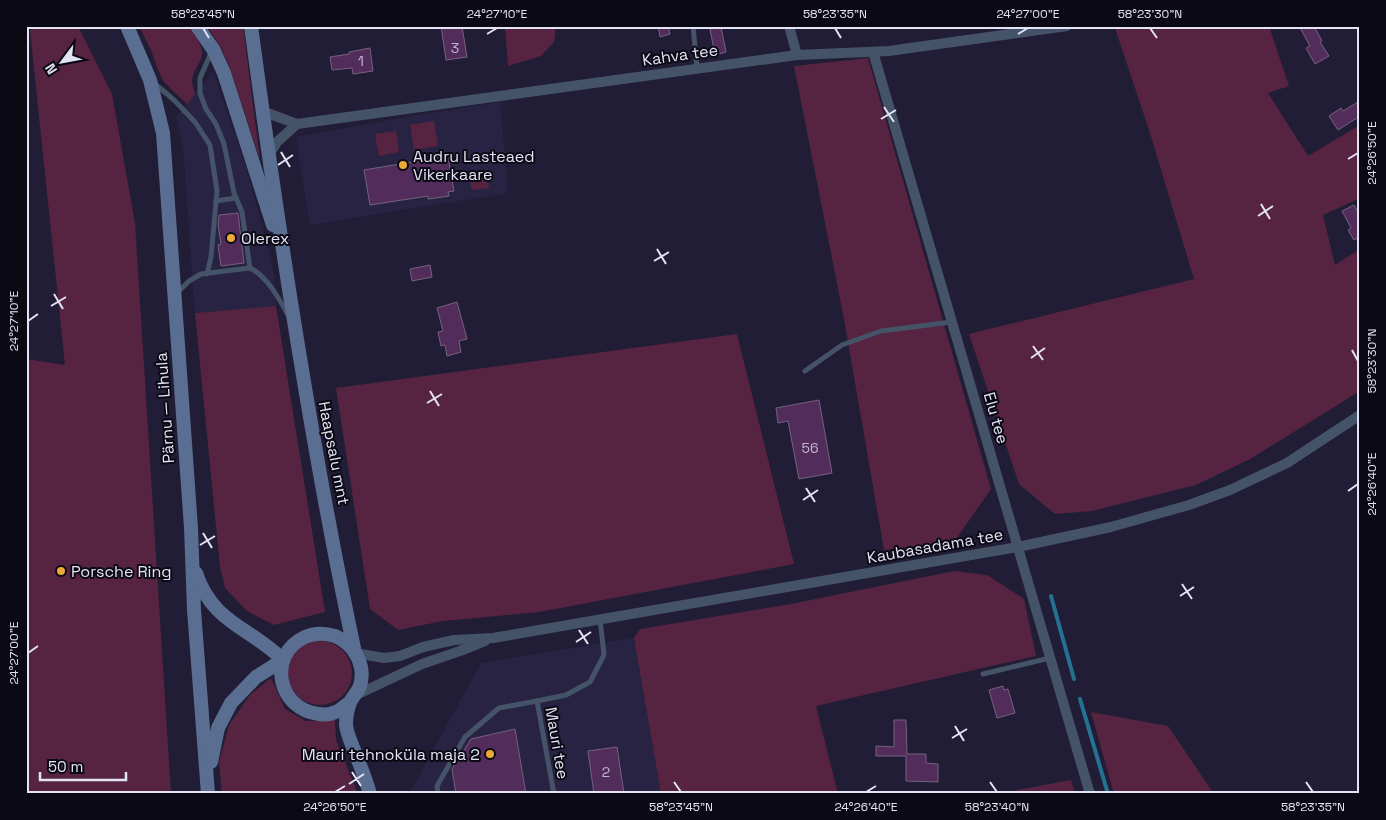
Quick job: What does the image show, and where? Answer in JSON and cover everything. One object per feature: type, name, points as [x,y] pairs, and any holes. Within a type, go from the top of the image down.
[{"type":"main road","name":"Pärnu — Lihula","points":[[127,26],[150,80],[163,133],[208,794]]},
{"type":"main road","points":[[197,26],[213,49],[224,73],[250,158],[285,259]]},
{"type":"main road","points":[[251,26],[285,259]]},
{"type":"main road","name":"Haapsalu mnt","points":[[285,259],[306,395],[355,653]]},
{"type":"main road","points":[[192,558],[200,584],[212,605],[284,660]]},
{"type":"main road","points":[[353,699],[339,710],[323,714],[311,713],[299,708],[288,697],[282,685],[281,674],[284,660],[293,645],[308,636],[317,634],[333,636],[342,639],[355,653],[361,668],[361,679],[353,699],[346,726],[370,794]]},
{"type":"main road","points":[[207,779],[218,728],[231,703],[256,677],[284,660]]},
{"type":"street","points":[[789,26],[797,55]]},
{"type":"street","name":"Kahva tee","points":[[262,111],[297,124],[797,55],[889,51],[1067,26]]},
{"type":"street","name":"Elu tee","points":[[873,52],[1090,794]]},
{"type":"street","points":[[269,155],[277,142],[297,124]]},
{"type":"street","name":"Kaubasadama tee","points":[[355,653],[384,658],[400,656],[423,647],[454,640],[493,638],[1018,547],[1111,527],[1189,505],[1230,490],[1287,463],[1360,415]]},
{"type":"street","name":"Kaubasadama tee","points":[[353,699],[422,664],[493,638]]},
{"type":"lane","points":[[693,26],[697,68]]},
{"type":"lane","points":[[213,49],[200,78],[200,93],[224,144],[236,198],[242,212],[250,268]]},
{"type":"lane","points":[[150,80],[174,100],[195,122],[210,145],[217,191],[212,257],[207,274]]},
{"type":"lane","points":[[216,201],[236,198]]},
{"type":"lane","points":[[174,296],[189,282],[202,274],[250,268],[265,281],[278,297],[295,326]]},
{"type":"lane","points":[[805,371],[842,345],[881,330],[952,322]]},
{"type":"lane","name":"Mauri tee","points":[[554,794],[536,701],[566,694],[590,682],[604,655],[600,619]]},
{"type":"lane","points":[[983,674],[1050,658]]},
{"type":"lane","points":[[438,794],[437,786],[465,737],[499,708],[536,701]]},
{"type":"shaded area","points":[[39,26],[78,26],[112,94],[135,223],[171,794],[26,794],[26,359],[65,365],[30,30]]},
{"type":"shaded area","points":[[139,26],[187,26],[201,45],[201,59],[192,79],[195,94],[187,104],[164,82]]},
{"type":"shaded area","points":[[207,26],[243,26],[260,160],[229,65]]},
{"type":"shaded area","points":[[505,26],[556,26],[554,42],[541,56],[508,66]]},
{"type":"shaded area","points":[[1118,26],[1269,26],[1289,86],[1268,93],[1308,156],[1360,125],[1360,198],[1323,215],[1335,265],[1360,249],[1360,391],[1250,459],[1196,485],[1092,511],[1055,514],[1019,484],[969,334],[1194,279],[1149,130],[1116,31]]},
{"type":"shaded area","points":[[868,58],[991,489],[954,542],[884,550],[844,319],[794,66]]},
{"type":"shaded area","points":[[213,71],[247,170],[274,271],[276,306],[195,313],[183,145],[176,117]]},
{"type":"shaded area","name":"Audru Lasteaed Vikerkaare","points":[[500,102],[508,193],[310,225],[296,137]]},
{"type":"shaded area","points":[[434,121],[438,146],[414,150],[410,125]]},
{"type":"shaded area","points":[[396,131],[399,152],[379,156],[375,134]]},
{"type":"shaded area","points":[[487,174],[489,188],[472,190],[469,177]]},
{"type":"shaded area","points":[[276,306],[325,612],[274,625],[247,611],[225,588],[220,567],[195,313]]},
{"type":"shaded area","points":[[737,334],[794,564],[539,612],[443,621],[398,630],[370,609],[336,388]]},
{"type":"shaded area","points":[[954,571],[987,575],[1024,599],[1036,656],[816,706],[838,794],[661,794],[634,638],[640,629],[791,604]]},
{"type":"shaded area","points":[[634,638],[661,794],[410,794],[481,663]]},
{"type":"shaded area","points":[[320,641],[338,646],[343,650],[347,655],[352,673],[347,691],[343,696],[338,700],[320,705],[302,700],[297,696],[293,691],[288,673],[293,655],[297,650],[302,646]]},
{"type":"shaded area","points":[[271,678],[285,709],[306,721],[335,720],[336,740],[358,794],[222,794],[219,762],[229,725],[250,695]]},
{"type":"shaded area","points":[[1091,712],[1168,726],[1214,794],[1114,794]]},
{"type":"shaded area","points":[[1071,780],[1075,794],[996,794]]},
{"type":"building","points":[[441,26],[462,26],[467,57],[446,60]]},
{"type":"building","points":[[658,26],[668,26],[670,34],[660,37]]},
{"type":"building","points":[[1299,26],[1314,26],[1322,41],[1320,42],[1329,56],[1315,64],[1306,48],[1310,46]]},
{"type":"building","points":[[721,27],[726,52],[715,55],[710,29]]},
{"type":"building","points":[[370,48],[373,71],[353,74],[352,68],[332,70],[330,57]]},
{"type":"building","points":[[1360,101],[1360,116],[1338,130],[1329,116],[1341,108],[1343,111]]},
{"type":"building","points":[[448,156],[454,191],[448,192],[449,196],[428,199],[428,196],[370,205],[364,170]]},
{"type":"building","points":[[1354,205],[1360,216],[1360,246],[1356,238],[1354,240],[1348,230],[1351,228],[1342,211]]},
{"type":"building","name":"Olerex","points":[[238,213],[244,263],[221,266],[218,245],[221,244],[218,225],[219,215]]},
{"type":"building","points":[[430,265],[432,277],[412,281],[410,269]]},
{"type":"building","points":[[457,302],[467,339],[459,341],[461,352],[447,356],[445,345],[441,346],[438,332],[443,331],[437,308]]},
{"type":"building","points":[[819,400],[832,473],[799,479],[788,421],[778,423],[776,408]]},
{"type":"building","points":[[1003,686],[1004,690],[1008,689],[1015,713],[997,718],[989,690]]},
{"type":"building","points":[[894,720],[906,720],[907,754],[926,754],[926,763],[938,764],[938,782],[906,781],[906,756],[876,756],[876,746],[894,747]]},
{"type":"building","name":"Mauri tehnoküla maja 2","points":[[515,729],[526,794],[456,794],[452,769],[471,739]]},
{"type":"building","points":[[617,747],[624,794],[594,794],[588,751]]},
{"type":"waterway","points":[[1051,596],[1074,679]]},
{"type":"waterway","points":[[1080,699],[1108,794]]},
{"type":"place","name":"Audru Lasteaed Vikerkaare","points":[[403,165]]},
{"type":"place","name":"Olerex","points":[[231,238]]},
{"type":"place","name":"Porsche Ring","points":[[61,571]]},
{"type":"place","name":"Mauri tehnoküla maja 2","points":[[490,754]]}]
